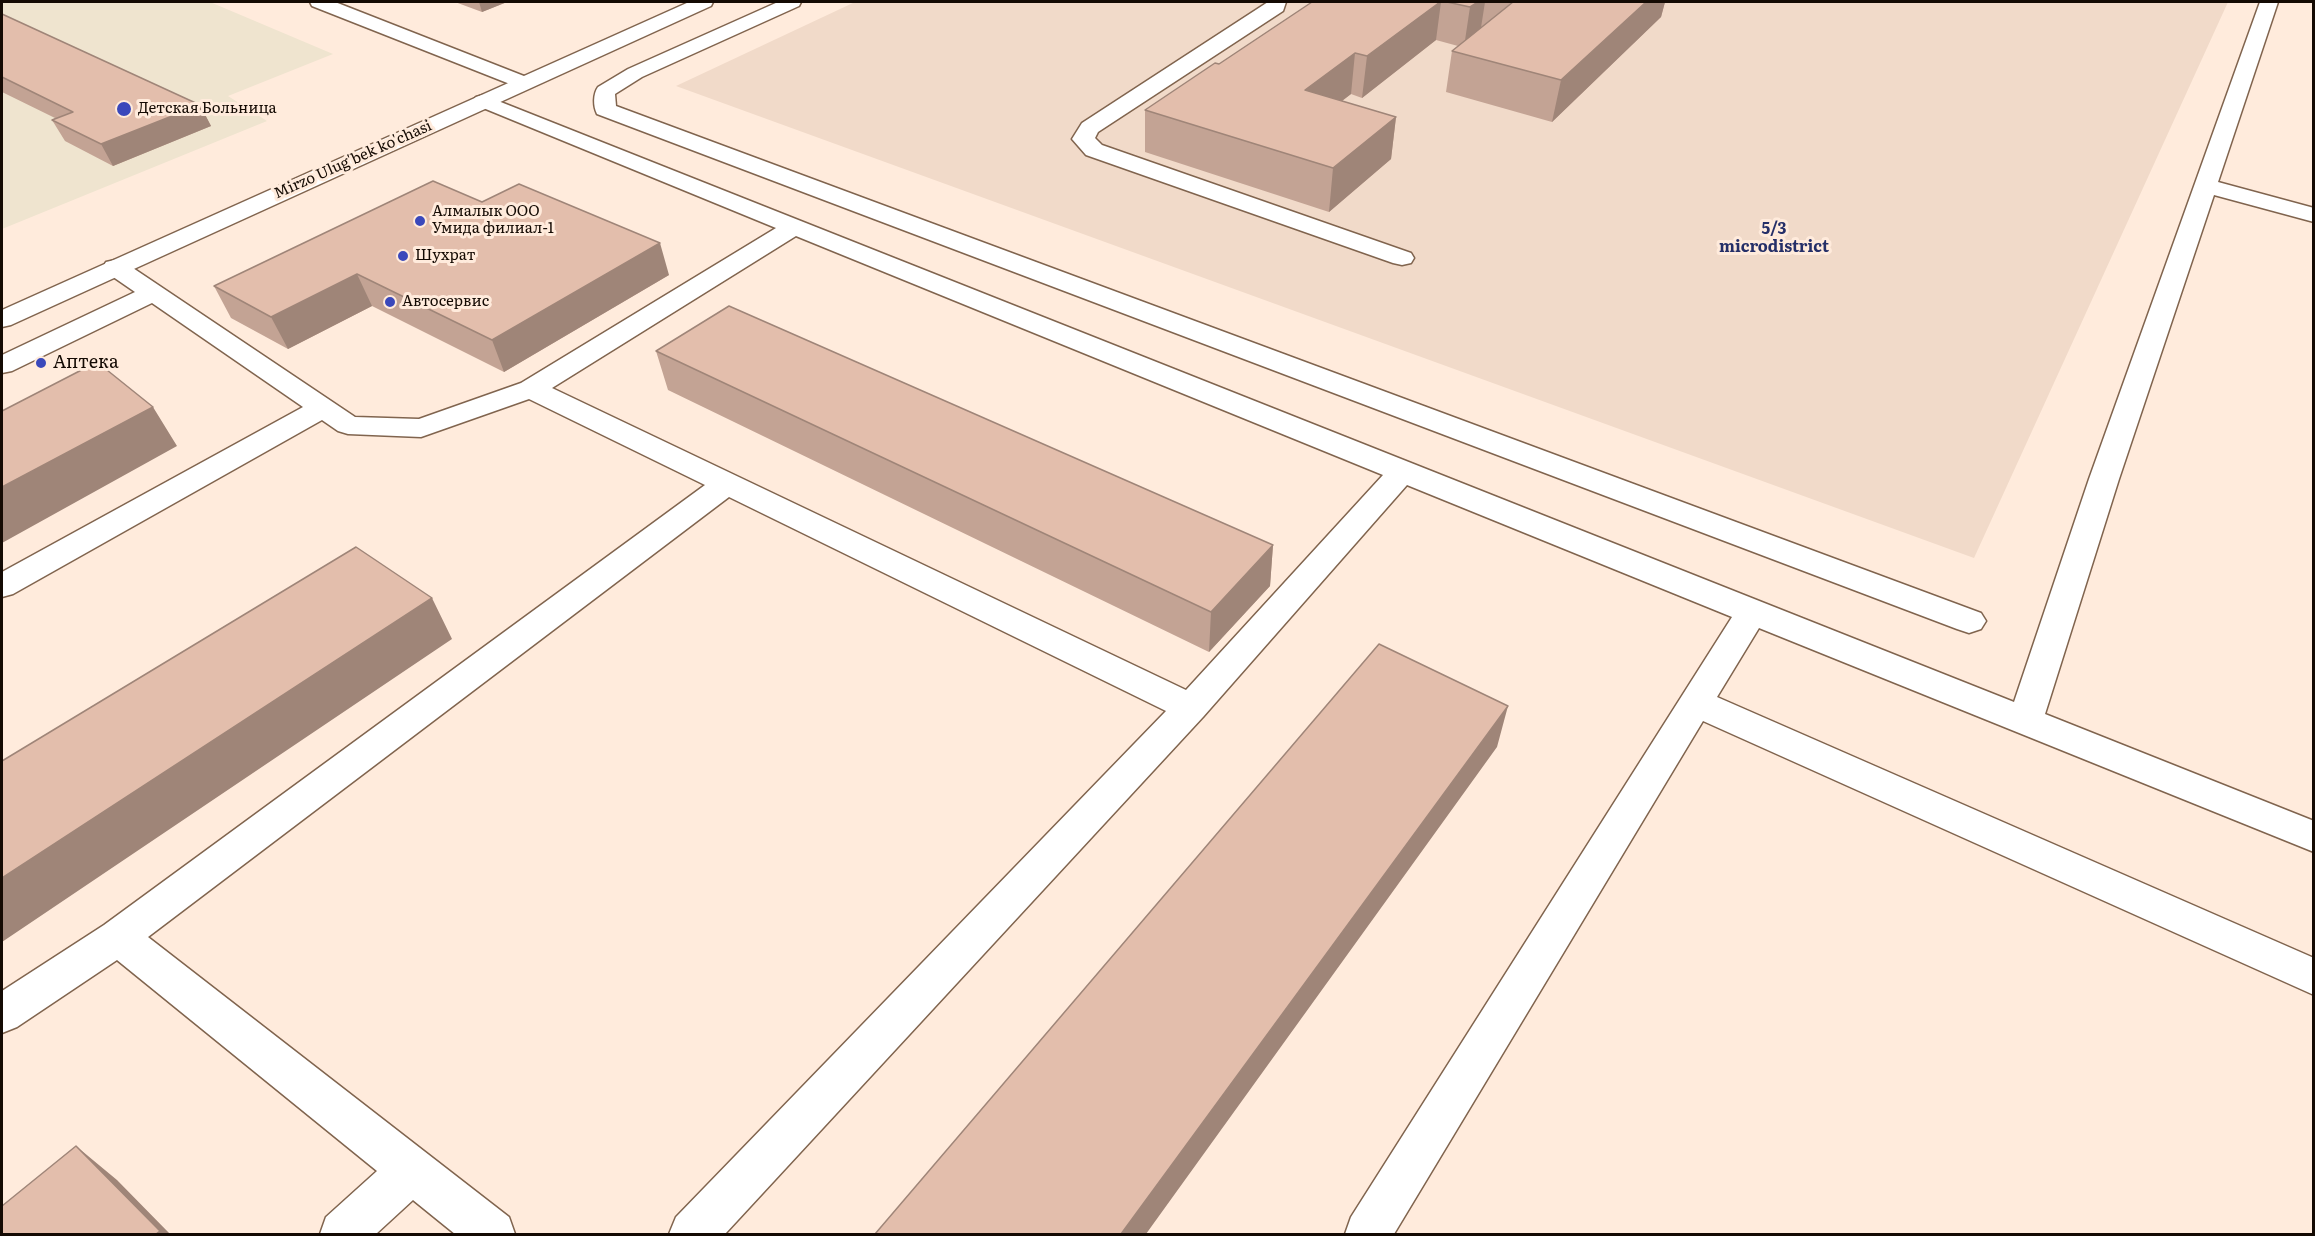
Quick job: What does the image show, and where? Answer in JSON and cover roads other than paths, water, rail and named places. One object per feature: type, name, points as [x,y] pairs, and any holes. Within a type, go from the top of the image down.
[{"type":"street","points":[[318,2],[522,82]]},
{"type":"street","name":"Mirzo Ulug'bek ko'chasi","points":[[2,319],[522,82],[704,2]]},
{"type":"street","points":[[792,2],[635,73],[605,91],[605,109],[1296,398],[1404,470],[2313,837]]},
{"type":"street","points":[[1277,2],[1276,7],[1090,128],[1083,139],[1094,150],[1402,258]]},
{"type":"street","points":[[2025,722],[2104,479],[2269,2]]},
{"type":"street","points":[[483,101],[796,226],[1296,398],[1969,621]]},
{"type":"street","points":[[2205,186],[2313,215]]},
{"type":"street","points":[[115,267],[348,425],[421,428],[531,389],[796,226]]},
{"type":"street","points":[[2,365],[153,293]]},
{"type":"street","points":[[531,389],[1191,708]]},
{"type":"street","points":[[2,586],[323,408]]},
{"type":"street","points":[[693,1234],[1191,708],[1404,470]]},
{"type":"street","points":[[2,1014],[118,937],[726,484]]},
{"type":"street","points":[[1368,1234],[1753,610]]},
{"type":"street","points":[[1696,703],[2313,977]]},
{"type":"street","points":[[118,937],[492,1234]]},
{"type":"street","points":[[343,1234],[411,1170]]},
{"type":"place","name":"Детская Больница","points":[[124,109]]},
{"type":"place","name":"Алмалык ООО Умида филиал-1","points":[[420,221]]},
{"type":"place","name":"Шухрат","points":[[403,256]]},
{"type":"place","name":"Автосервис","points":[[390,302]]},
{"type":"place","name":"Аптека","points":[[41,363]]},
{"type":"district","name":"5/3 microdistrict","points":[[1774,238]]}]
